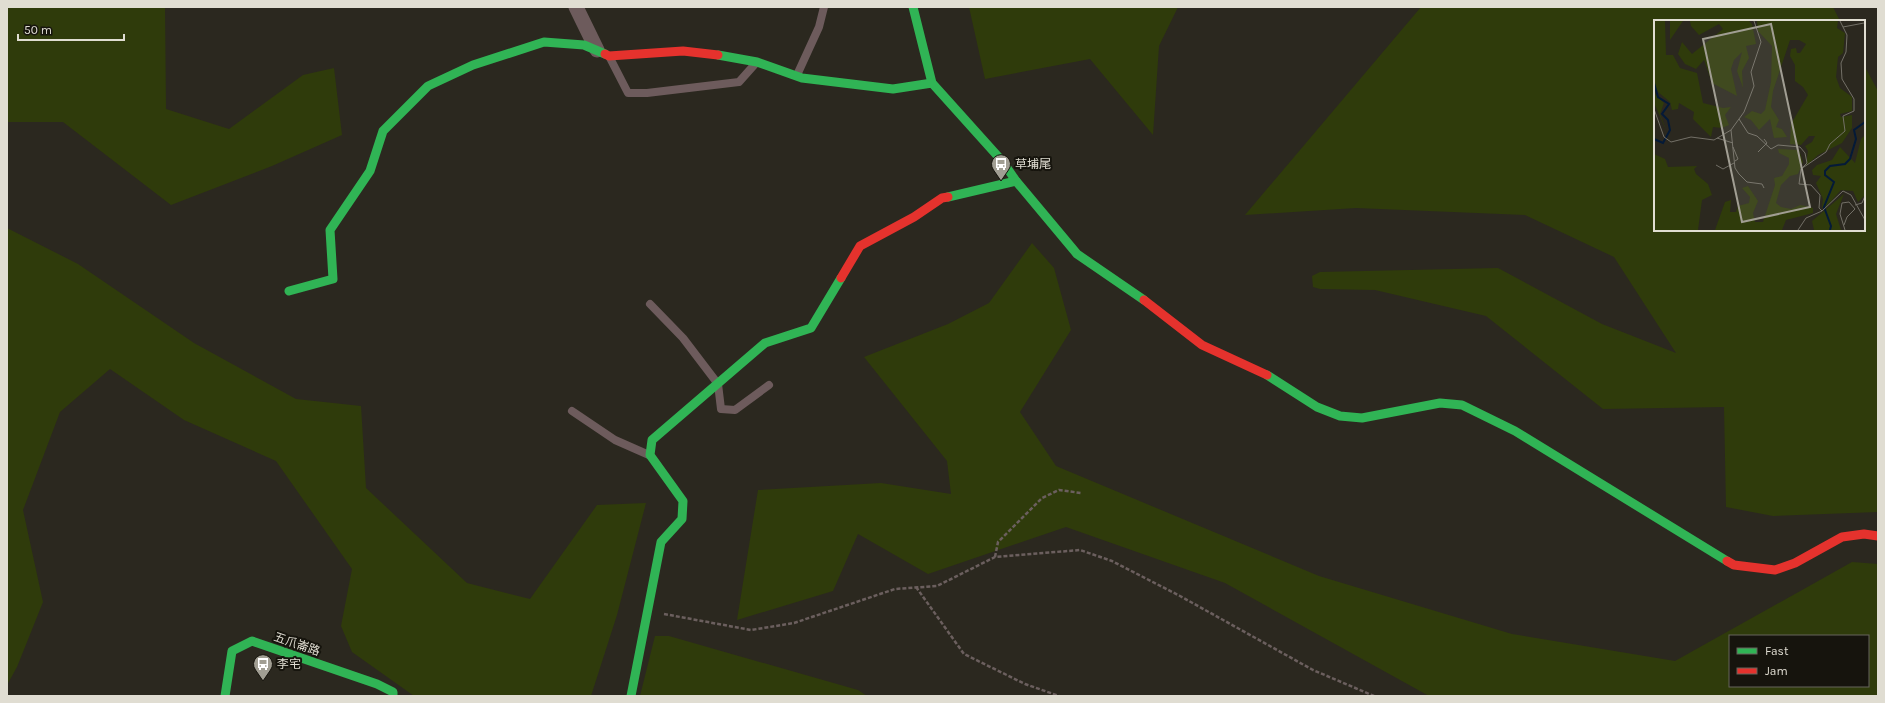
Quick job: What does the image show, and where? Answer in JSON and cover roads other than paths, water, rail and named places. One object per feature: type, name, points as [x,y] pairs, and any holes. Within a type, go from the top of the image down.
[{"type":"street","points":[[576,7],[603,53]]},
{"type":"street","points":[[913,7],[932,83],[1003,162],[1016,181],[1078,254],[1126,286],[1202,345],[1262,372],[1317,406],[1340,416],[1362,418],[1440,403],[1462,405],[1515,431],[1734,565],[1774,570],[1795,563],[1842,536],[1864,534],[1878,536]]},
{"type":"street","points":[[289,291],[333,279],[330,230],[370,171],[383,131],[428,86],[473,65],[544,42],[584,45],[603,53],[684,51],[712,54],[757,62],[802,78],[893,89],[932,83]]},
{"type":"street","points":[[631,696],[661,542],[682,519],[683,501],[650,455],[652,440],[765,343],[811,328],[860,246],[914,217],[942,198],[1016,181]]},
{"type":"street","name":"五爪崙路","points":[[225,696],[232,651],[252,641],[377,684],[394,695]]},
{"type":"lane","points":[[796,76],[819,27],[824,7]]},
{"type":"lane","points":[[603,53],[628,93],[647,93],[739,82],[757,62]]},
{"type":"lane","points":[[650,304],[683,338],[718,384],[721,409],[735,410],[769,385]]},
{"type":"lane","points":[[572,411],[615,440],[650,455]]},
{"type":"place","name":"草埔尾","points":[[1001,181]]},
{"type":"place","name":"李宅","points":[[263,681]]}]
